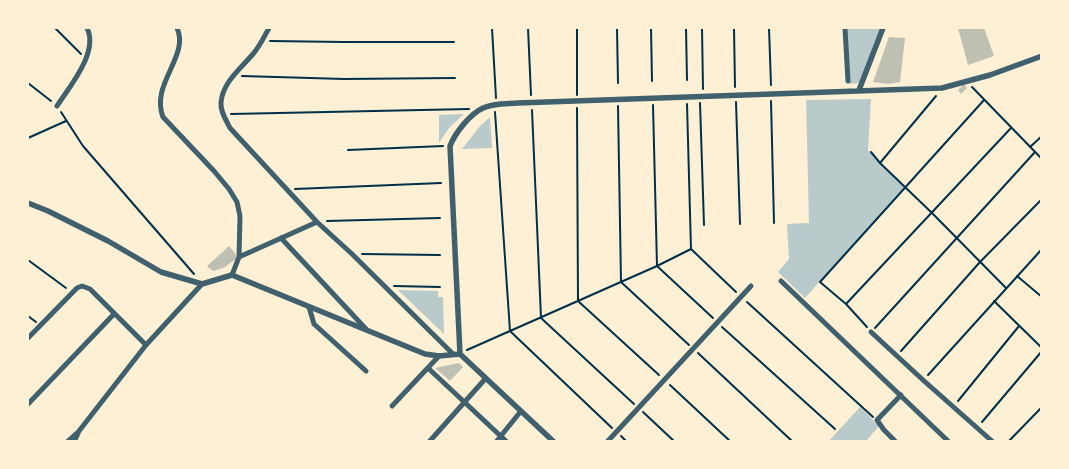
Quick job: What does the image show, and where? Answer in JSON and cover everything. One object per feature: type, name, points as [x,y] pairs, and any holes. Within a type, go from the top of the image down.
[{"type":"street","points":[[57,106],[86,58],[90,45],[87,28]]},
{"type":"street","points":[[177,28],[180,33],[179,47],[161,91],[160,107],[164,117],[214,171],[237,202],[240,216],[239,257],[232,275]]},
{"type":"street","points":[[269,28],[254,53],[232,76],[224,90],[221,102],[223,115],[230,128],[317,222],[352,254],[452,354]]},
{"type":"street","points":[[845,28],[848,81]]},
{"type":"street","points":[[859,90],[883,28]]},
{"type":"street","points":[[460,354],[450,146],[458,131],[482,108],[495,102],[577,98],[618,99],[942,88],[967,82],[1042,56]]},
{"type":"street","points":[[28,203],[108,241],[161,272],[202,284]]},
{"type":"street","points":[[239,257],[317,222]]},
{"type":"street","points":[[281,238],[368,331]]},
{"type":"street","points":[[74,442],[79,432],[146,346],[202,284],[232,275],[425,354],[439,356],[460,354],[554,442]]},
{"type":"street","points":[[781,281],[949,442]]},
{"type":"street","points":[[28,338],[77,288],[82,286],[90,289],[146,346]]},
{"type":"street","points":[[607,442],[751,286]]},
{"type":"street","points":[[309,307],[314,324],[366,371]]},
{"type":"street","points":[[28,404],[114,314]]},
{"type":"street","points":[[871,332],[993,442]]},
{"type":"street","points":[[392,406],[439,356]]},
{"type":"street","points":[[428,368],[507,442]]},
{"type":"street","points":[[430,442],[486,378]]},
{"type":"street","points":[[896,442],[877,420],[901,395]]},
{"type":"street","points":[[496,442],[522,411]]},
{"type":"street","points":[[67,442],[79,432]]},
{"type":"path","points":[[55,28],[86,58]]},
{"type":"path","points":[[492,28],[510,331],[626,442]]},
{"type":"path","points":[[528,28],[541,318],[675,442]]},
{"type":"path","points":[[577,28],[578,301],[731,442]]},
{"type":"path","points":[[617,28],[618,83]]},
{"type":"path","points":[[651,28],[652,81]]},
{"type":"path","points":[[686,28],[686,80]]},
{"type":"path","points":[[702,28],[703,89]]},
{"type":"path","points":[[734,28],[735,87]]},
{"type":"path","points":[[769,28],[771,85]]},
{"type":"path","points":[[262,41],[454,42]]},
{"type":"path","points":[[232,76],[344,79],[455,78]]},
{"type":"path","points":[[967,82],[1042,159]]},
{"type":"path","points":[[28,83],[57,106],[83,146],[202,284]]},
{"type":"path","points":[[880,163],[942,88]]},
{"type":"path","points":[[771,93],[774,223]]},
{"type":"path","points":[[736,95],[740,224]]},
{"type":"path","points":[[687,96],[691,249],[877,420]]},
{"type":"path","points":[[700,96],[704,225]]},
{"type":"path","points":[[652,98],[657,266],[835,429]]},
{"type":"path","points":[[618,99],[622,282],[793,442]]},
{"type":"path","points":[[984,100],[820,282],[846,304],[871,332],[1035,152]]},
{"type":"path","points":[[223,115],[482,108]]},
{"type":"path","points":[[28,138],[66,121]]},
{"type":"path","points":[[846,304],[1011,128]]},
{"type":"path","points":[[1030,147],[1042,136]]},
{"type":"path","points":[[348,150],[450,146]]},
{"type":"path","points":[[871,152],[1006,288]]},
{"type":"path","points":[[288,190],[441,183]]},
{"type":"path","points":[[898,355],[980,262],[1042,199]]},
{"type":"path","points":[[317,222],[440,218]]},
{"type":"path","points":[[460,354],[691,249]]},
{"type":"path","points":[[923,380],[1042,249]]},
{"type":"path","points":[[352,254],[440,255]]},
{"type":"path","points":[[28,260],[72,293]]},
{"type":"path","points":[[1017,276],[1042,297]]},
{"type":"path","points":[[384,286],[440,287]]},
{"type":"path","points":[[977,427],[1042,350],[994,301]]},
{"type":"path","points":[[953,406],[1019,326]]},
{"type":"path","points":[[1008,442],[1042,407]]},
{"type":"shaded area","points":[[847,28],[881,28],[859,83],[849,84]]},
{"type":"shaded area","points":[[871,99],[868,150],[904,187],[805,298],[778,272],[789,259],[787,224],[809,223],[806,100]]},
{"type":"shaded area","points":[[464,114],[449,128],[439,143],[439,115]]},
{"type":"shaded area","points":[[490,117],[492,148],[462,149],[480,126]]},
{"type":"shaded area","points":[[398,290],[438,291],[438,297],[443,297],[444,334]]},
{"type":"shaded area","points":[[860,407],[879,426],[866,441],[828,442]]},
{"type":"building","points":[[958,28],[984,28],[994,56],[968,65]]},
{"type":"building","points":[[889,37],[905,38],[900,82],[888,84],[873,82]]},
{"type":"building","points":[[964,84],[967,88],[961,94],[958,90]]},
{"type":"building","points":[[229,246],[237,258],[225,267],[214,271],[210,269],[207,266]]},
{"type":"building","points":[[459,363],[463,367],[450,381],[435,368]]}]
